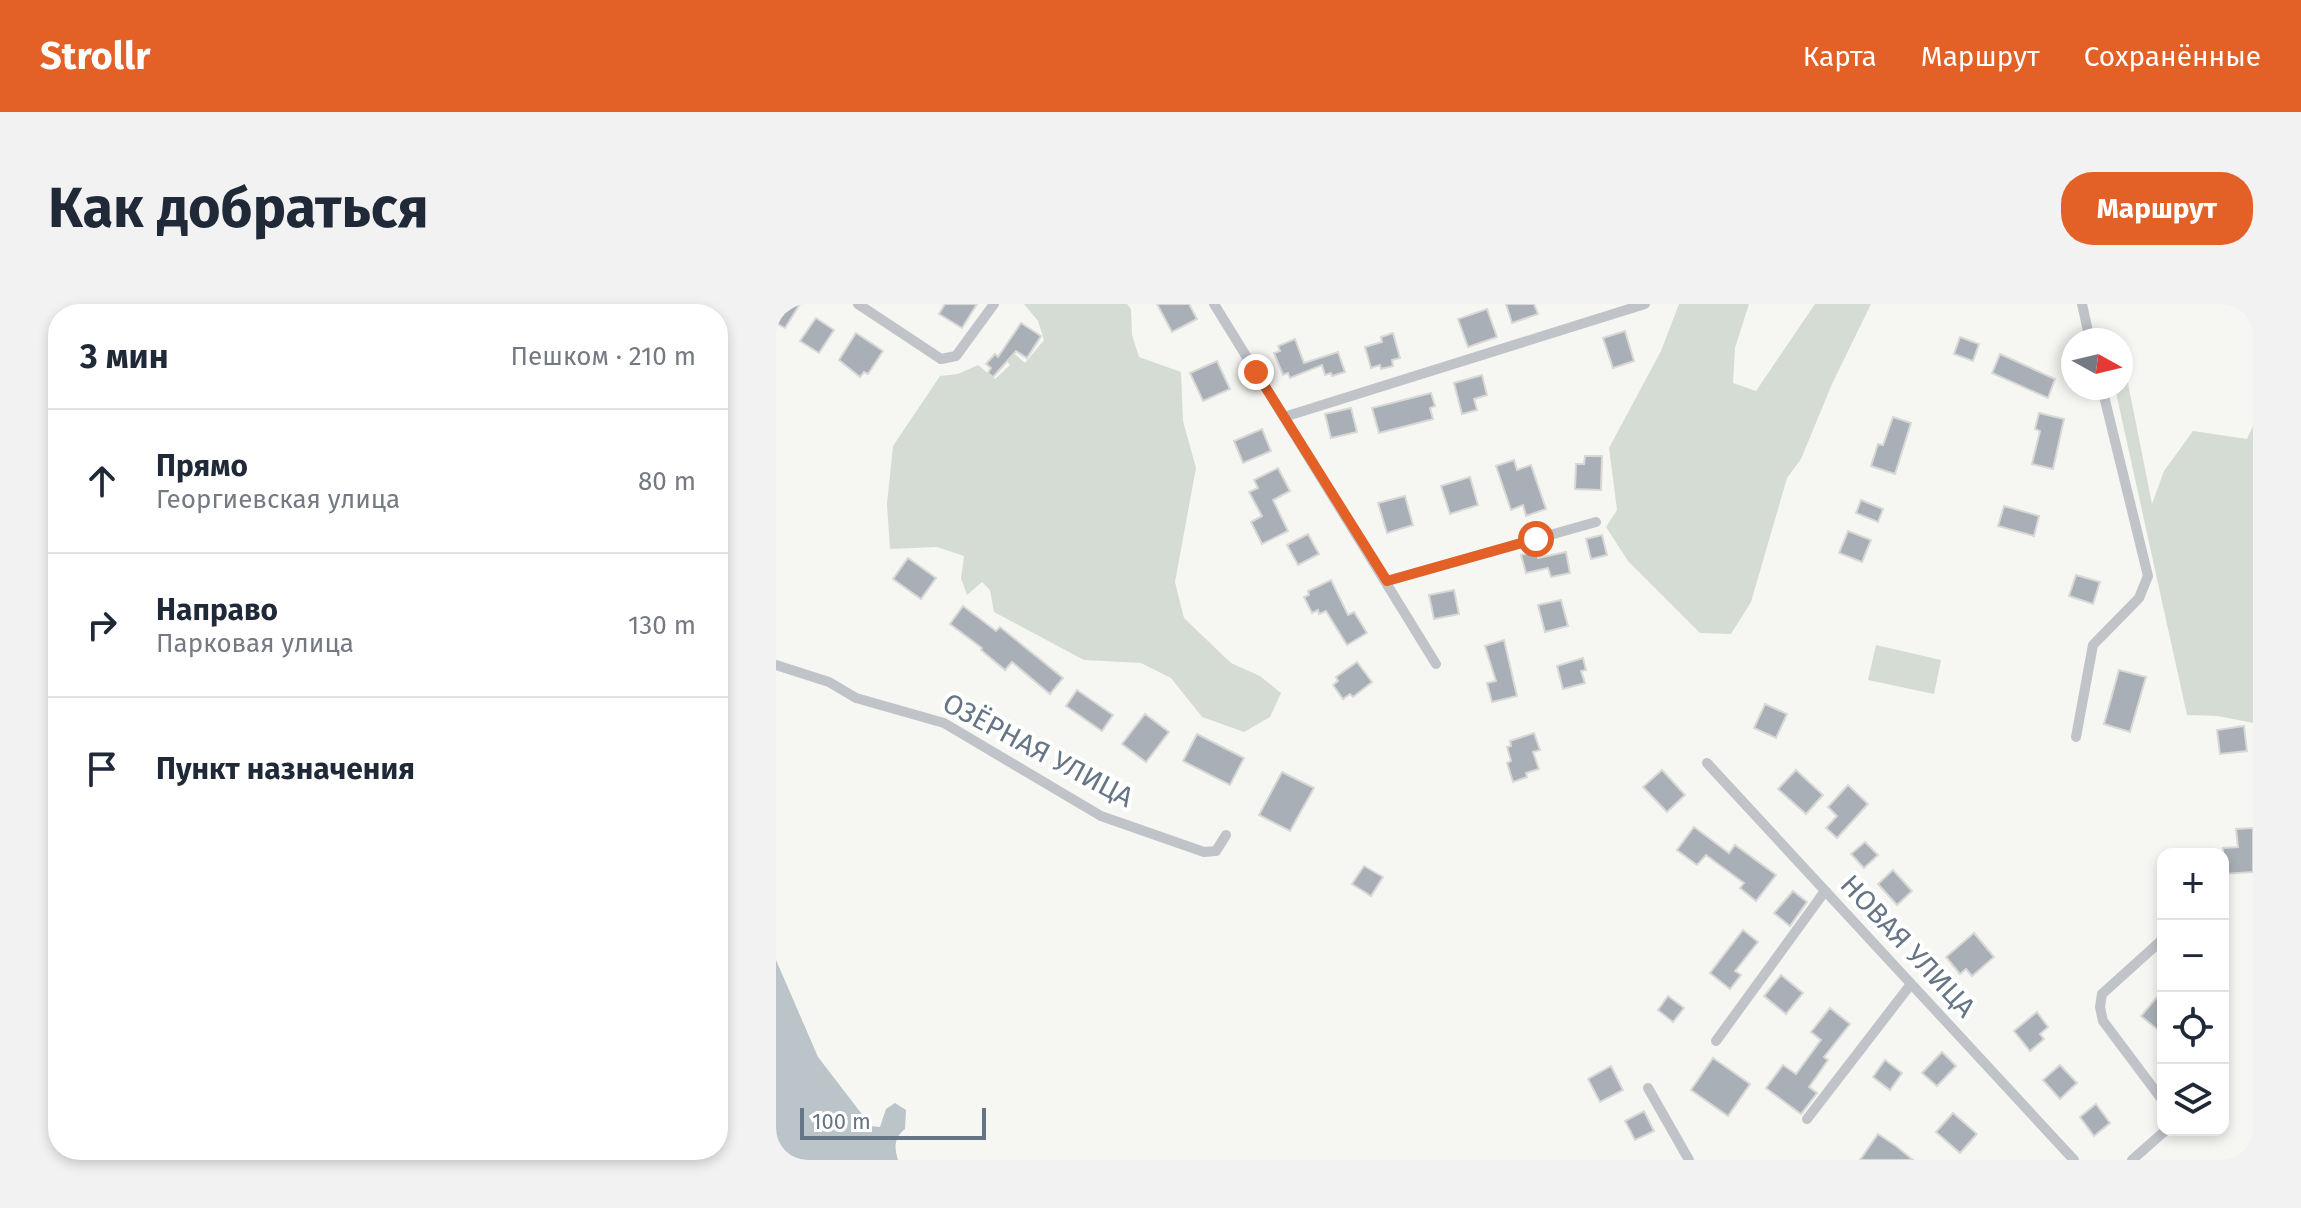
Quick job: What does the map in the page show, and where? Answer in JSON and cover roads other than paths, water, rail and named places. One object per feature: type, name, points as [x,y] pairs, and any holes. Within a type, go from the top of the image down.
[{"type":"street","points":[[858,304],[941,359],[956,356],[994,304]]},
{"type":"street","points":[[1214,304],[1436,664]]},
{"type":"street","points":[[1284,417],[1645,304]]},
{"type":"street","points":[[2082,304],[2087,328]]},
{"type":"street","points":[[2076,737],[2093,645],[2139,598],[2148,576],[2105,400]]},
{"type":"street","points":[[1387,581],[1596,522]]},
{"type":"street","name":"ОЗЁРНАЯ УЛИЦА","points":[[776,665],[829,682],[856,698],[944,723],[1101,816],[1204,852],[1216,851],[1226,835]]},
{"type":"street","name":"НОВАЯ УЛИЦА","points":[[1707,763],[2074,1160]]},
{"type":"street","points":[[1716,1041],[1825,891]]},
{"type":"street","points":[[2157,944],[2102,994],[2100,1007],[2103,1021],[2157,1093]]},
{"type":"street","points":[[1807,1119],[1911,984]]},
{"type":"street","points":[[1648,1088],[1689,1160]]},
{"type":"street","points":[[2132,1160],[2159,1136]]}]
